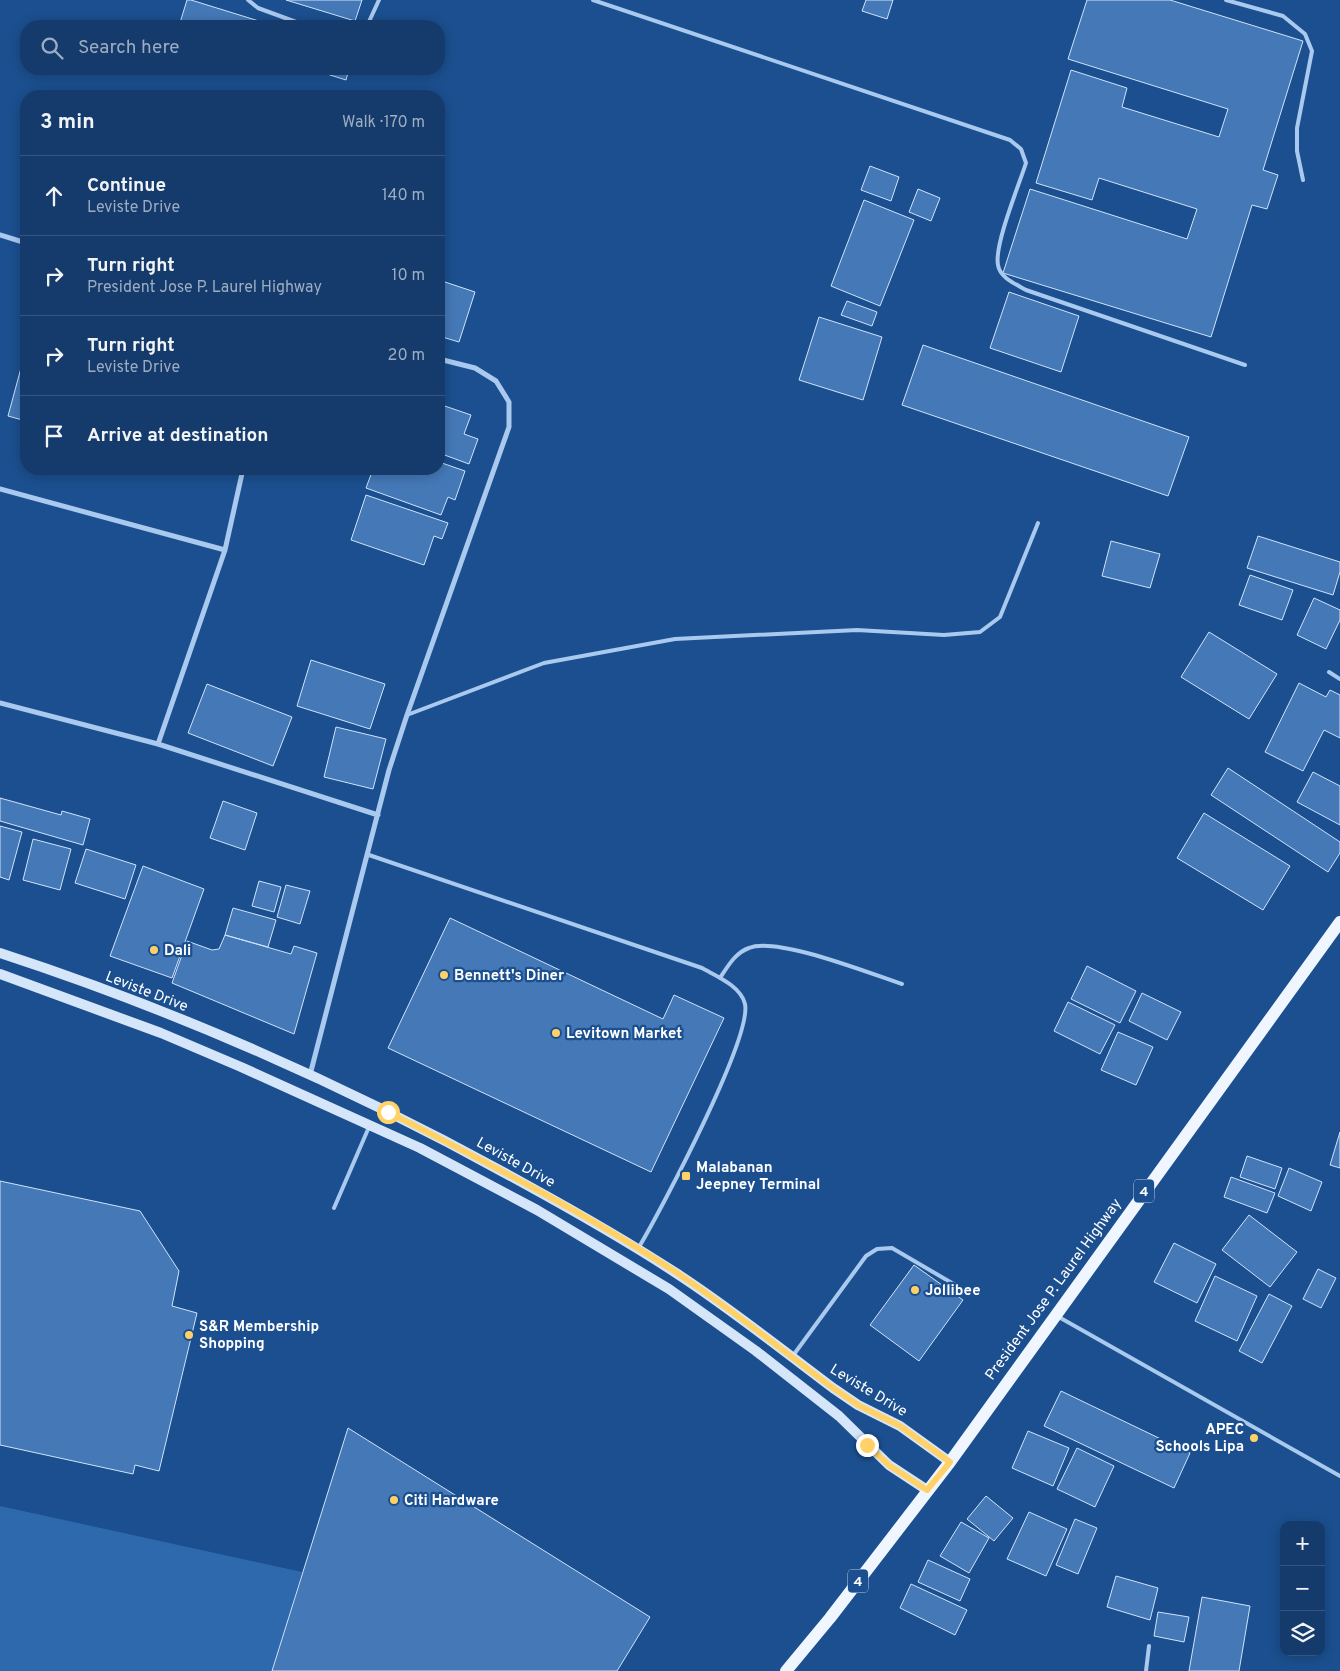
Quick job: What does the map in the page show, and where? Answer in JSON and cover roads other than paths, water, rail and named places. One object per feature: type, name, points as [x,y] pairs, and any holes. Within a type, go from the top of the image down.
[{"type":"main road","name":"President Jose P. Laurel Highway","points":[[790,1670],[950,1462],[1055,1314],[1340,922]]},
{"type":"main road","name":"Leviste Drive","points":[[0,953],[145,1006],[310,1075],[480,1159],[638,1249],[712,1298],[833,1388],[858,1405],[900,1426],[950,1462]]},
{"type":"main road","points":[[0,974],[162,1033],[370,1125],[497,1188],[669,1289],[813,1394],[853,1429],[890,1466],[927,1490]]},
{"type":"street","points":[[0,235],[20,241]]},
{"type":"street","points":[[310,1075],[378,815],[407,715],[509,427],[509,402],[496,380],[475,368],[445,360]]},
{"type":"street","points":[[158,744],[225,550],[242,475]]},
{"type":"street","points":[[0,489],[225,550]]},
{"type":"street","points":[[0,703],[158,744],[378,815]]},
{"type":"lane","points":[[248,0],[258,8],[291,20]]},
{"type":"lane","points":[[370,20],[379,0]]},
{"type":"lane","points":[[593,0],[1010,140],[1021,149],[1026,163],[998,251],[998,266],[1008,280],[1026,290],[1244,365]]},
{"type":"lane","points":[[1226,0],[1283,16],[1305,34],[1312,51],[1297,128],[1297,151],[1303,180]]},
{"type":"lane","points":[[407,715],[544,663],[675,639],[858,630],[944,635],[980,632],[1000,617],[1038,523]]},
{"type":"lane","points":[[1329,672],[1340,679]]},
{"type":"lane","points":[[368,854],[702,968],[736,990],[745,1003],[740,1033],[701,1126],[662,1208],[638,1249]]},
{"type":"lane","points":[[720,978],[733,958],[749,947],[766,945],[823,957],[902,984]]},
{"type":"lane","points":[[334,1208],[370,1125]]},
{"type":"lane","points":[[792,1357],[866,1256],[877,1249],[892,1248],[957,1286]]},
{"type":"lane","points":[[1055,1314],[1091,1337],[1340,1476]]},
{"type":"lane","points":[[1146,1671],[1149,1646]]},
{"type":"place","name":"Dali","points":[[154,950]]},
{"type":"place","name":"Bennett's Diner","points":[[444,975]]},
{"type":"place","name":"Levitown Market","points":[[556,1033]]},
{"type":"place","name":"Malabanan Jeepney Terminal","points":[[686,1176]]},
{"type":"place","name":"Jollibee","points":[[915,1290]]},
{"type":"place","name":"S&R Membership Shopping","points":[[189,1335]]},
{"type":"place","name":"APEC Schools Lipa","points":[[1254,1438]]},
{"type":"place","name":"Citi Hardware","points":[[394,1500]]}]
